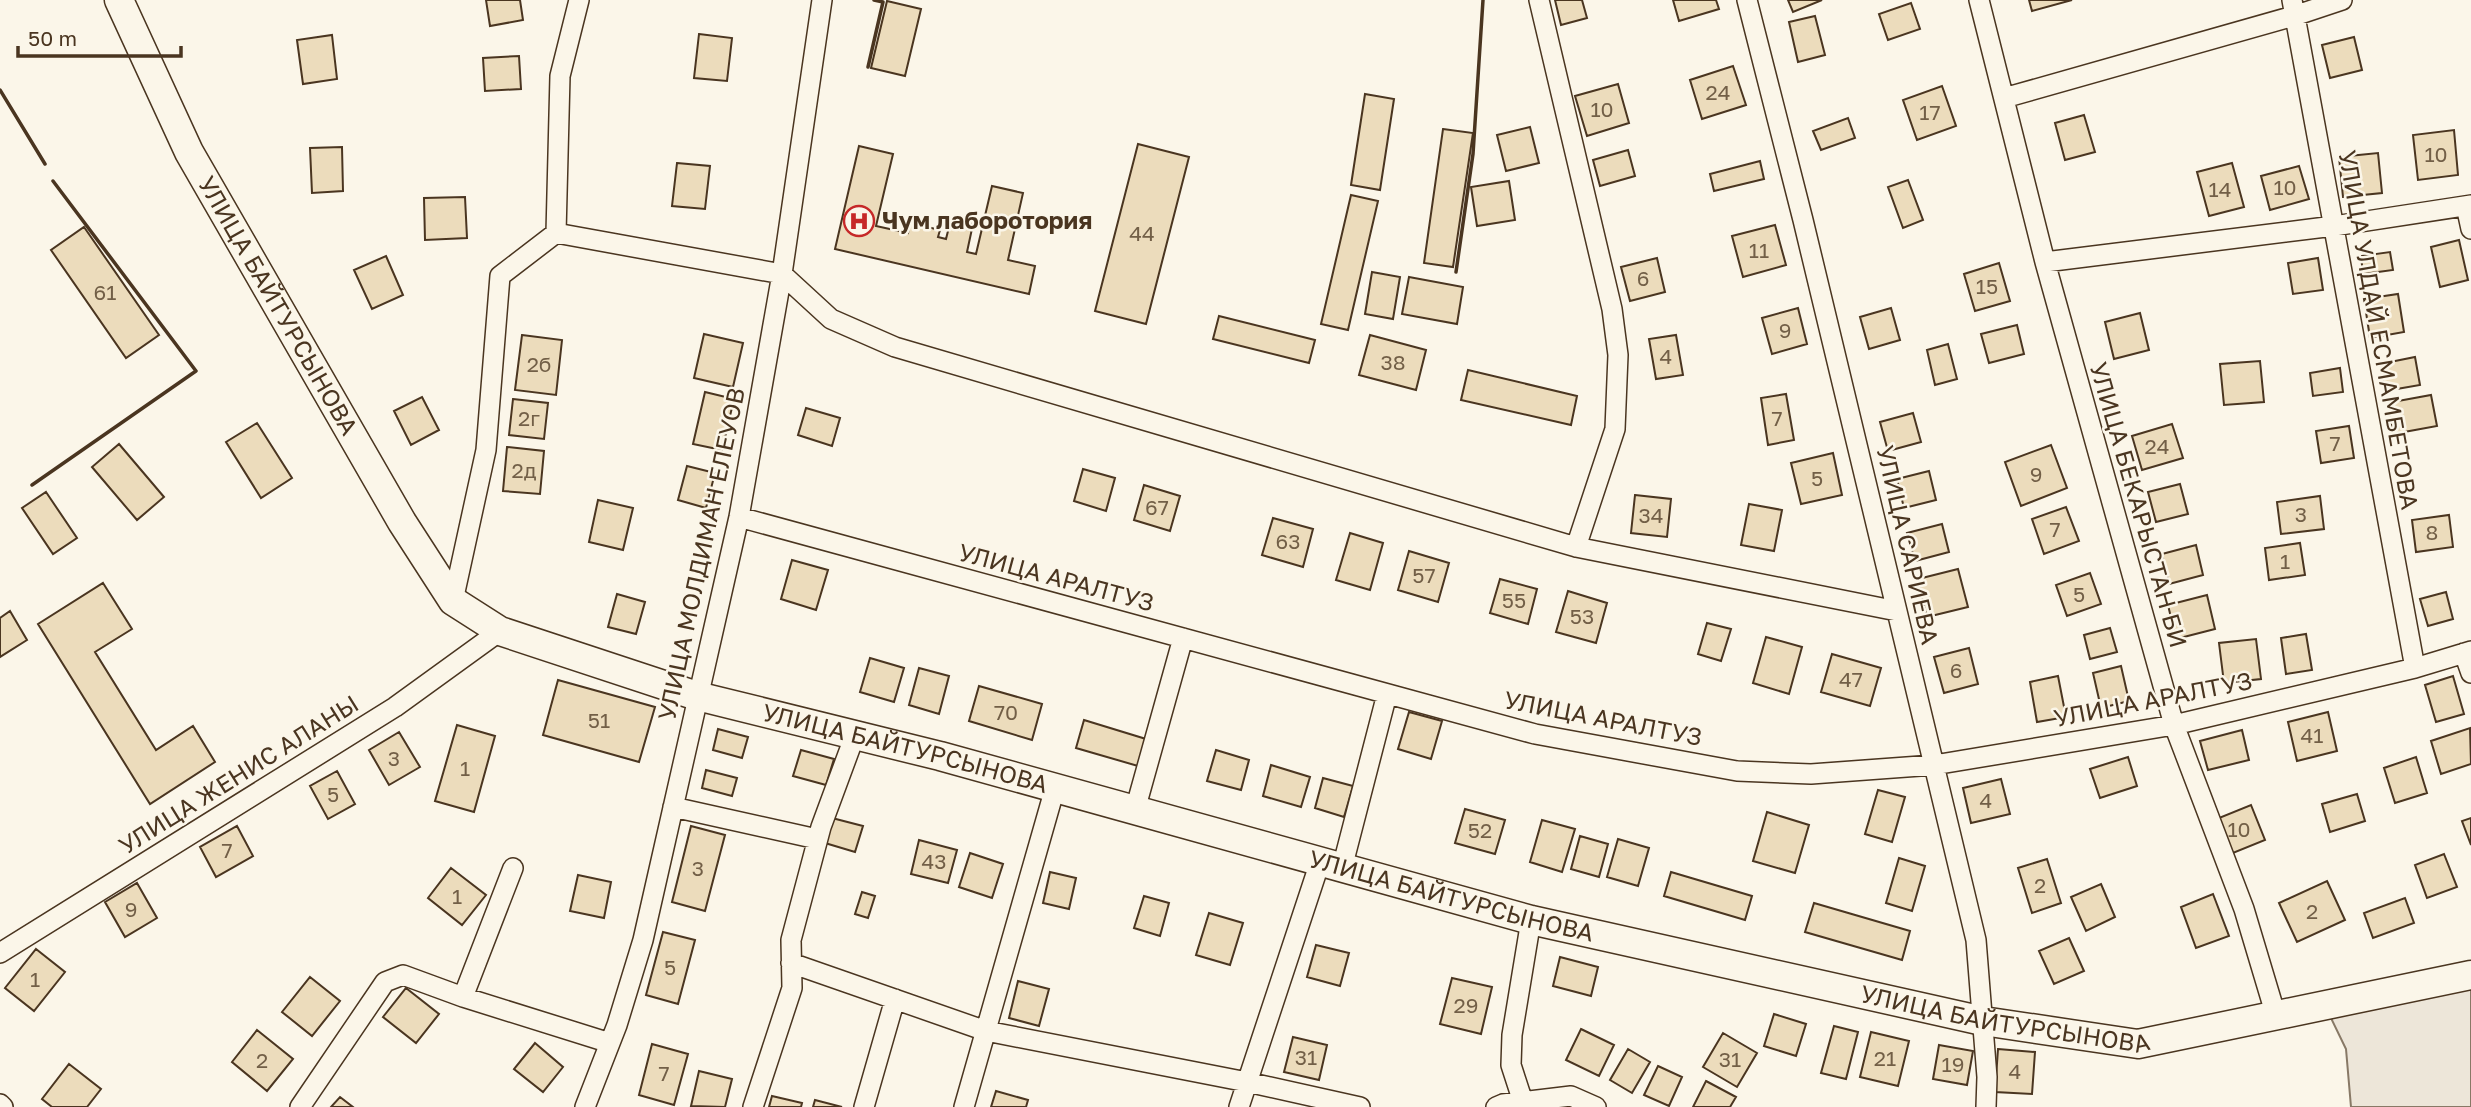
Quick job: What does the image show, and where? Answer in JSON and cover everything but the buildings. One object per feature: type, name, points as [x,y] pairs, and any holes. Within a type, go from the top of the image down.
[{"type":"street","name":"УЛИЦА БАЙТУРСЫНОВА","points":[[119,0],[189,152],[395,510],[453,601],[500,631],[697,696],[1055,788],[1531,920],[1983,1021],[2138,1044],[2471,975]]},
{"type":"street","points":[[556,233],[560,76],[579,0]]},
{"type":"street","name":"УЛИЦА МОЛДИМАН ЕЛЕУОВ","points":[[589,1106],[643,940],[739,517],[782,274],[822,0]]},
{"type":"street","points":[[1539,0],[1612,309],[1618,355],[1615,429],[1576,547]]},
{"type":"street","name":"УЛИЦА САРИЕВА","points":[[1747,0],[1804,220],[1976,940],[1987,1077],[1986,1107]]},
{"type":"street","name":"УЛИЦА БЕКАРЫСТАН БИ","points":[[1979,0],[2045,262],[2174,725],[2244,909],[2276,1016]]},
{"type":"street","points":[[2004,98],[2295,8],[2342,0]]},
{"type":"street","name":"УЛИЦА УЛДАЙ ЕСМАМБЕТОВА","points":[[2295,8],[2415,668]]},
{"type":"street","points":[[2045,262],[2334,226],[2469,206],[2471,229]]},
{"type":"street","points":[[453,601],[486,450],[500,276],[556,233],[782,274],[831,318],[895,346],[1576,547],[1897,611]]},
{"type":"street","name":"УЛИЦА АРАЛТУЗ","points":[[739,517],[1535,734],[1737,771],[1811,774],[1934,765],[2174,725],[2415,668],[2468,652]]},
{"type":"street","name":"УЛИЦА ЖЕНИС АЛАНЫ","points":[[0,953],[395,707],[500,631]]},
{"type":"street","points":[[1135,810],[1183,638]]},
{"type":"street","points":[[2468,652],[2471,673]]},
{"type":"street","points":[[1239,1107],[1331,865],[1387,694]]},
{"type":"street","points":[[753,1107],[792,988],[791,940],[817,839],[855,735]]},
{"type":"street","points":[[964,1107],[1055,788]]},
{"type":"street","points":[[673,807],[817,839]]},
{"type":"street","points":[[463,997],[513,868]]},
{"type":"street","points":[[1523,1102],[1511,1065],[1512,1035],[1531,920]]},
{"type":"street","points":[[791,963],[986,1031],[1360,1107]]},
{"type":"street","points":[[300,1107],[384,982],[403,975],[610,1044]]},
{"type":"street","points":[[864,1107],[895,999]]},
{"type":"street","points":[[1496,1107],[1571,1096],[1596,1107]]},
{"type":"shaded area","points":[[2471,987],[2471,1107],[2351,1107],[2346,1049],[2330,1016]]},
{"type":"wall","points":[[868,67],[883,2],[874,0]]},
{"type":"wall","points":[[1456,272],[1473,154],[1483,0]]},
{"type":"wall","points":[[0,90],[45,164]]},
{"type":"wall","points":[[32,485],[196,371],[53,181]]},
{"type":"place","name":"Чум лаборотория","points":[[859,221]]}]
